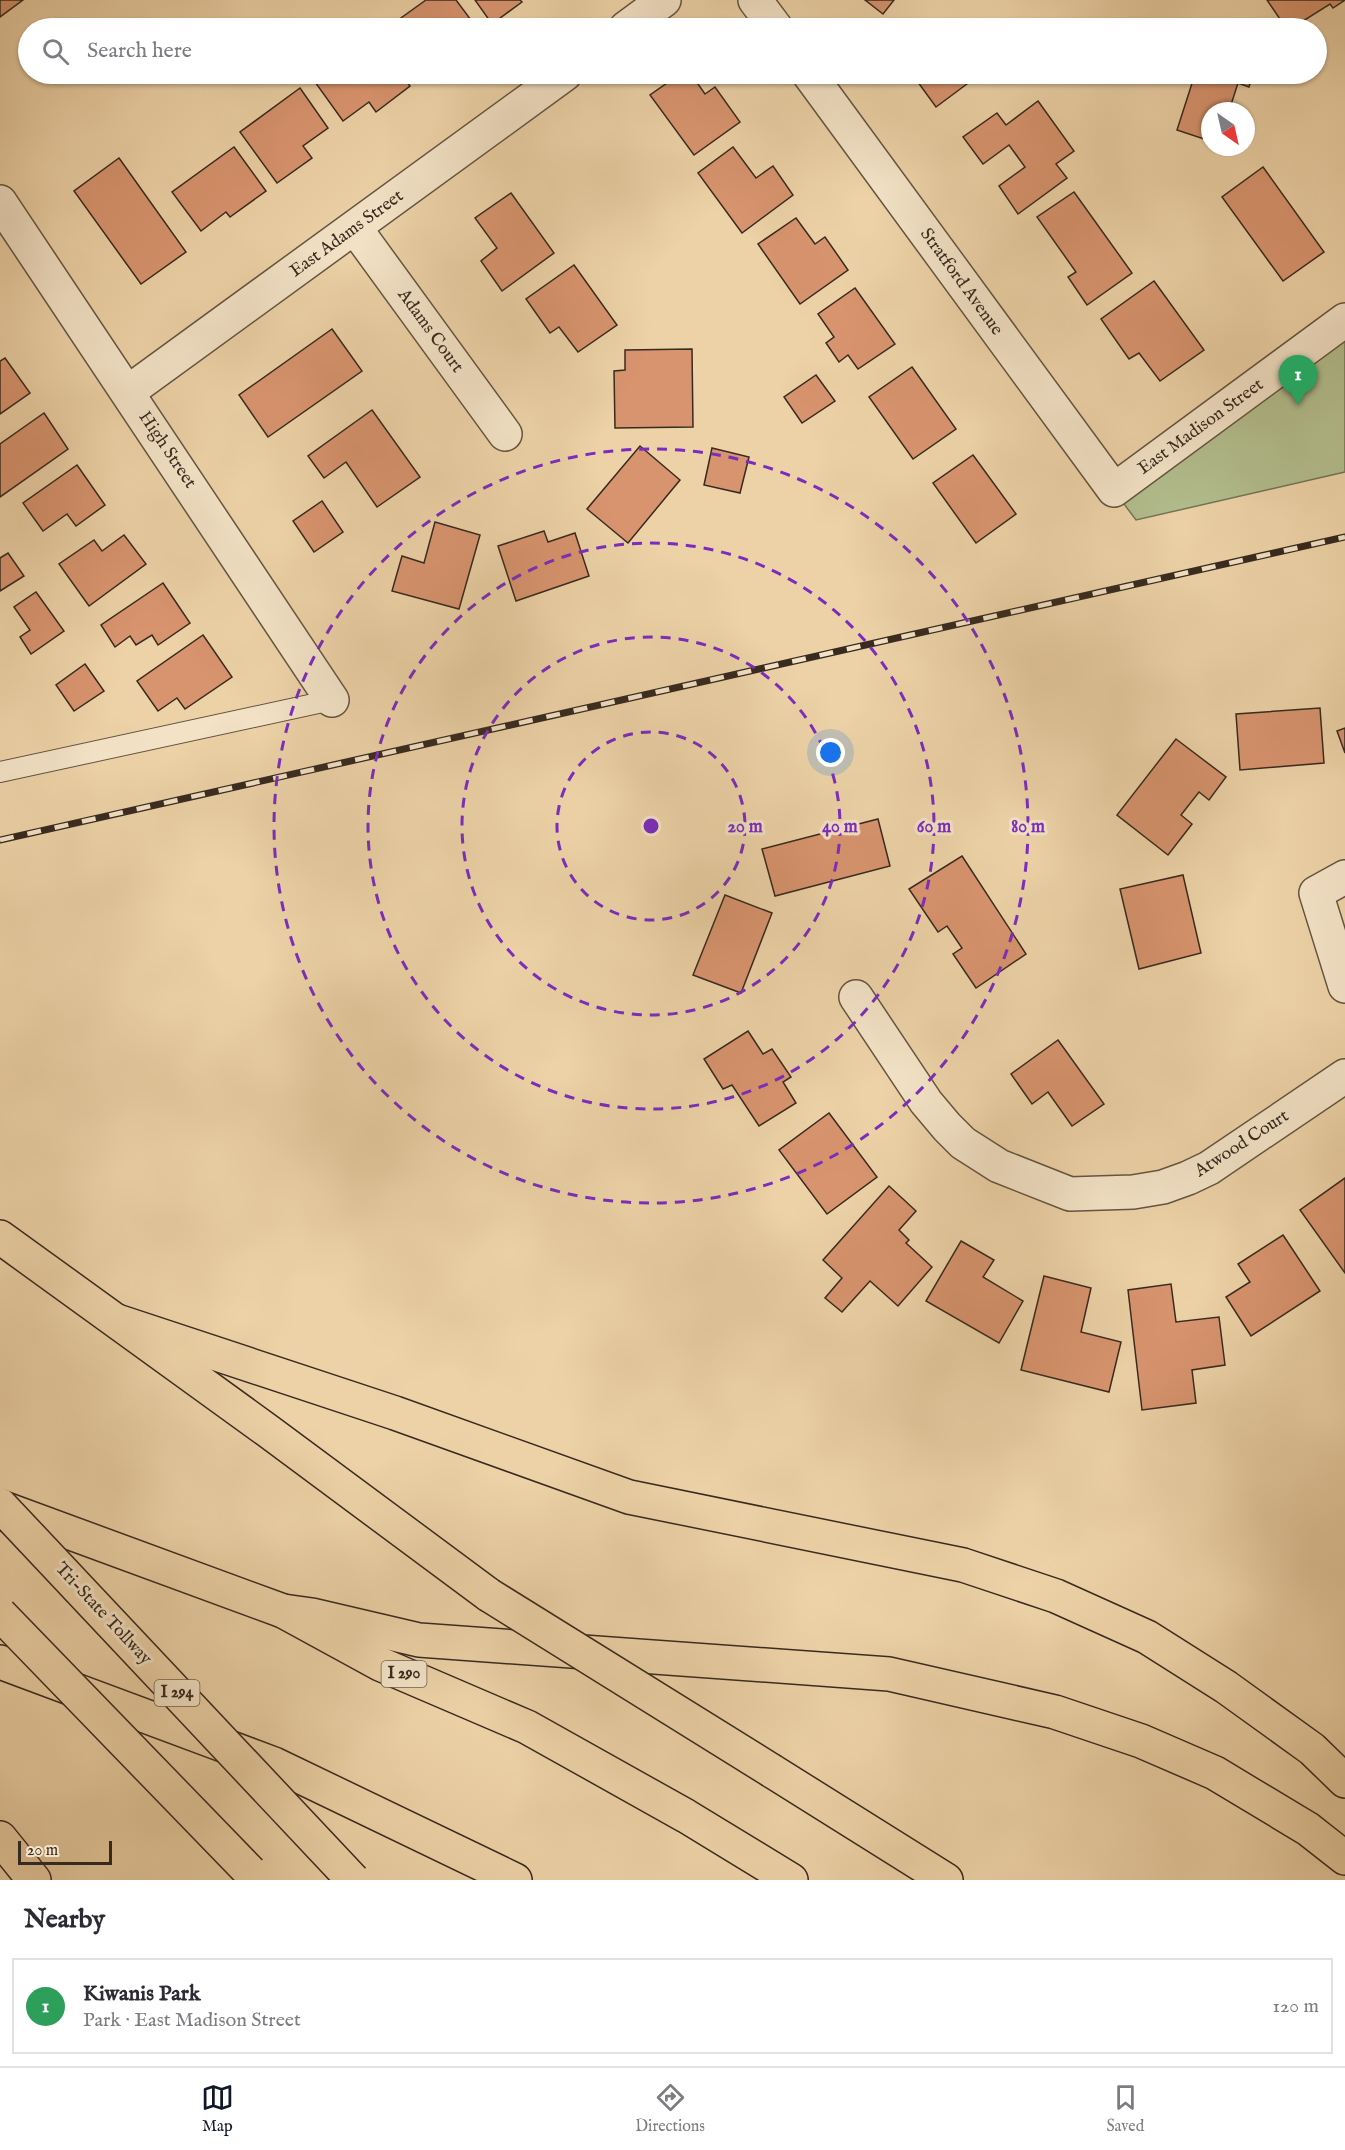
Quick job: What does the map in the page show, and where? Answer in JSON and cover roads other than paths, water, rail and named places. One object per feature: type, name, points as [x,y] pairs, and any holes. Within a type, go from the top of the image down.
[{"type":"highway","points":[[0,1237],[489,1595],[946,1880]]},
{"type":"highway","points":[[117,1321],[395,1413],[629,1497],[963,1564],[1056,1596],[1147,1637],[1226,1687],[1312,1749],[1345,1781]]},
{"type":"highway","name":"I 290","points":[[0,1506],[283,1611],[380,1664],[527,1727],[686,1816],[791,1880]]},
{"type":"highway","name":"Tri-State Tollway","points":[[0,1506],[353,1880]]},
{"type":"highway","points":[[283,1611],[312,1615],[418,1640],[889,1674],[1044,1710],[1141,1741],[1215,1773],[1308,1829],[1345,1858]]},
{"type":"highway","points":[[0,1614],[254,1876]]},
{"type":"highway","points":[[0,1662],[274,1764],[515,1880]]},
{"type":"highway","points":[[0,1838],[34,1880]]},
{"type":"street","points":[[640,18],[664,0]]},
{"type":"street","points":[[755,0],[768,18]]},
{"type":"street","name":"East Adams Street","points":[[128,392],[551,84]]},
{"type":"street","name":"Stratford Avenue","points":[[816,84],[1114,490]]},
{"type":"street","name":"High Street","points":[[0,202],[332,700]]},
{"type":"street","name":"Adams Court","points":[[355,228],[505,434]]},
{"type":"street","name":"East Madison Street","points":[[1114,490],[1345,320]]},
{"type":"street","points":[[1345,877],[1316,893],[1345,986]]},
{"type":"street","name":"Atwood Court","points":[[856,998],[926,1102],[963,1143],[999,1166],[1070,1194],[1133,1192],[1163,1187],[1188,1179],[1209,1168],[1345,1076]]},
{"type":"lane","points":[[0,772],[332,700]]},
{"type":"railway","points":[[0,840],[1345,537]]},
{"type":"place","name":"Kiwanis Park","points":[[1298,405]]}]
